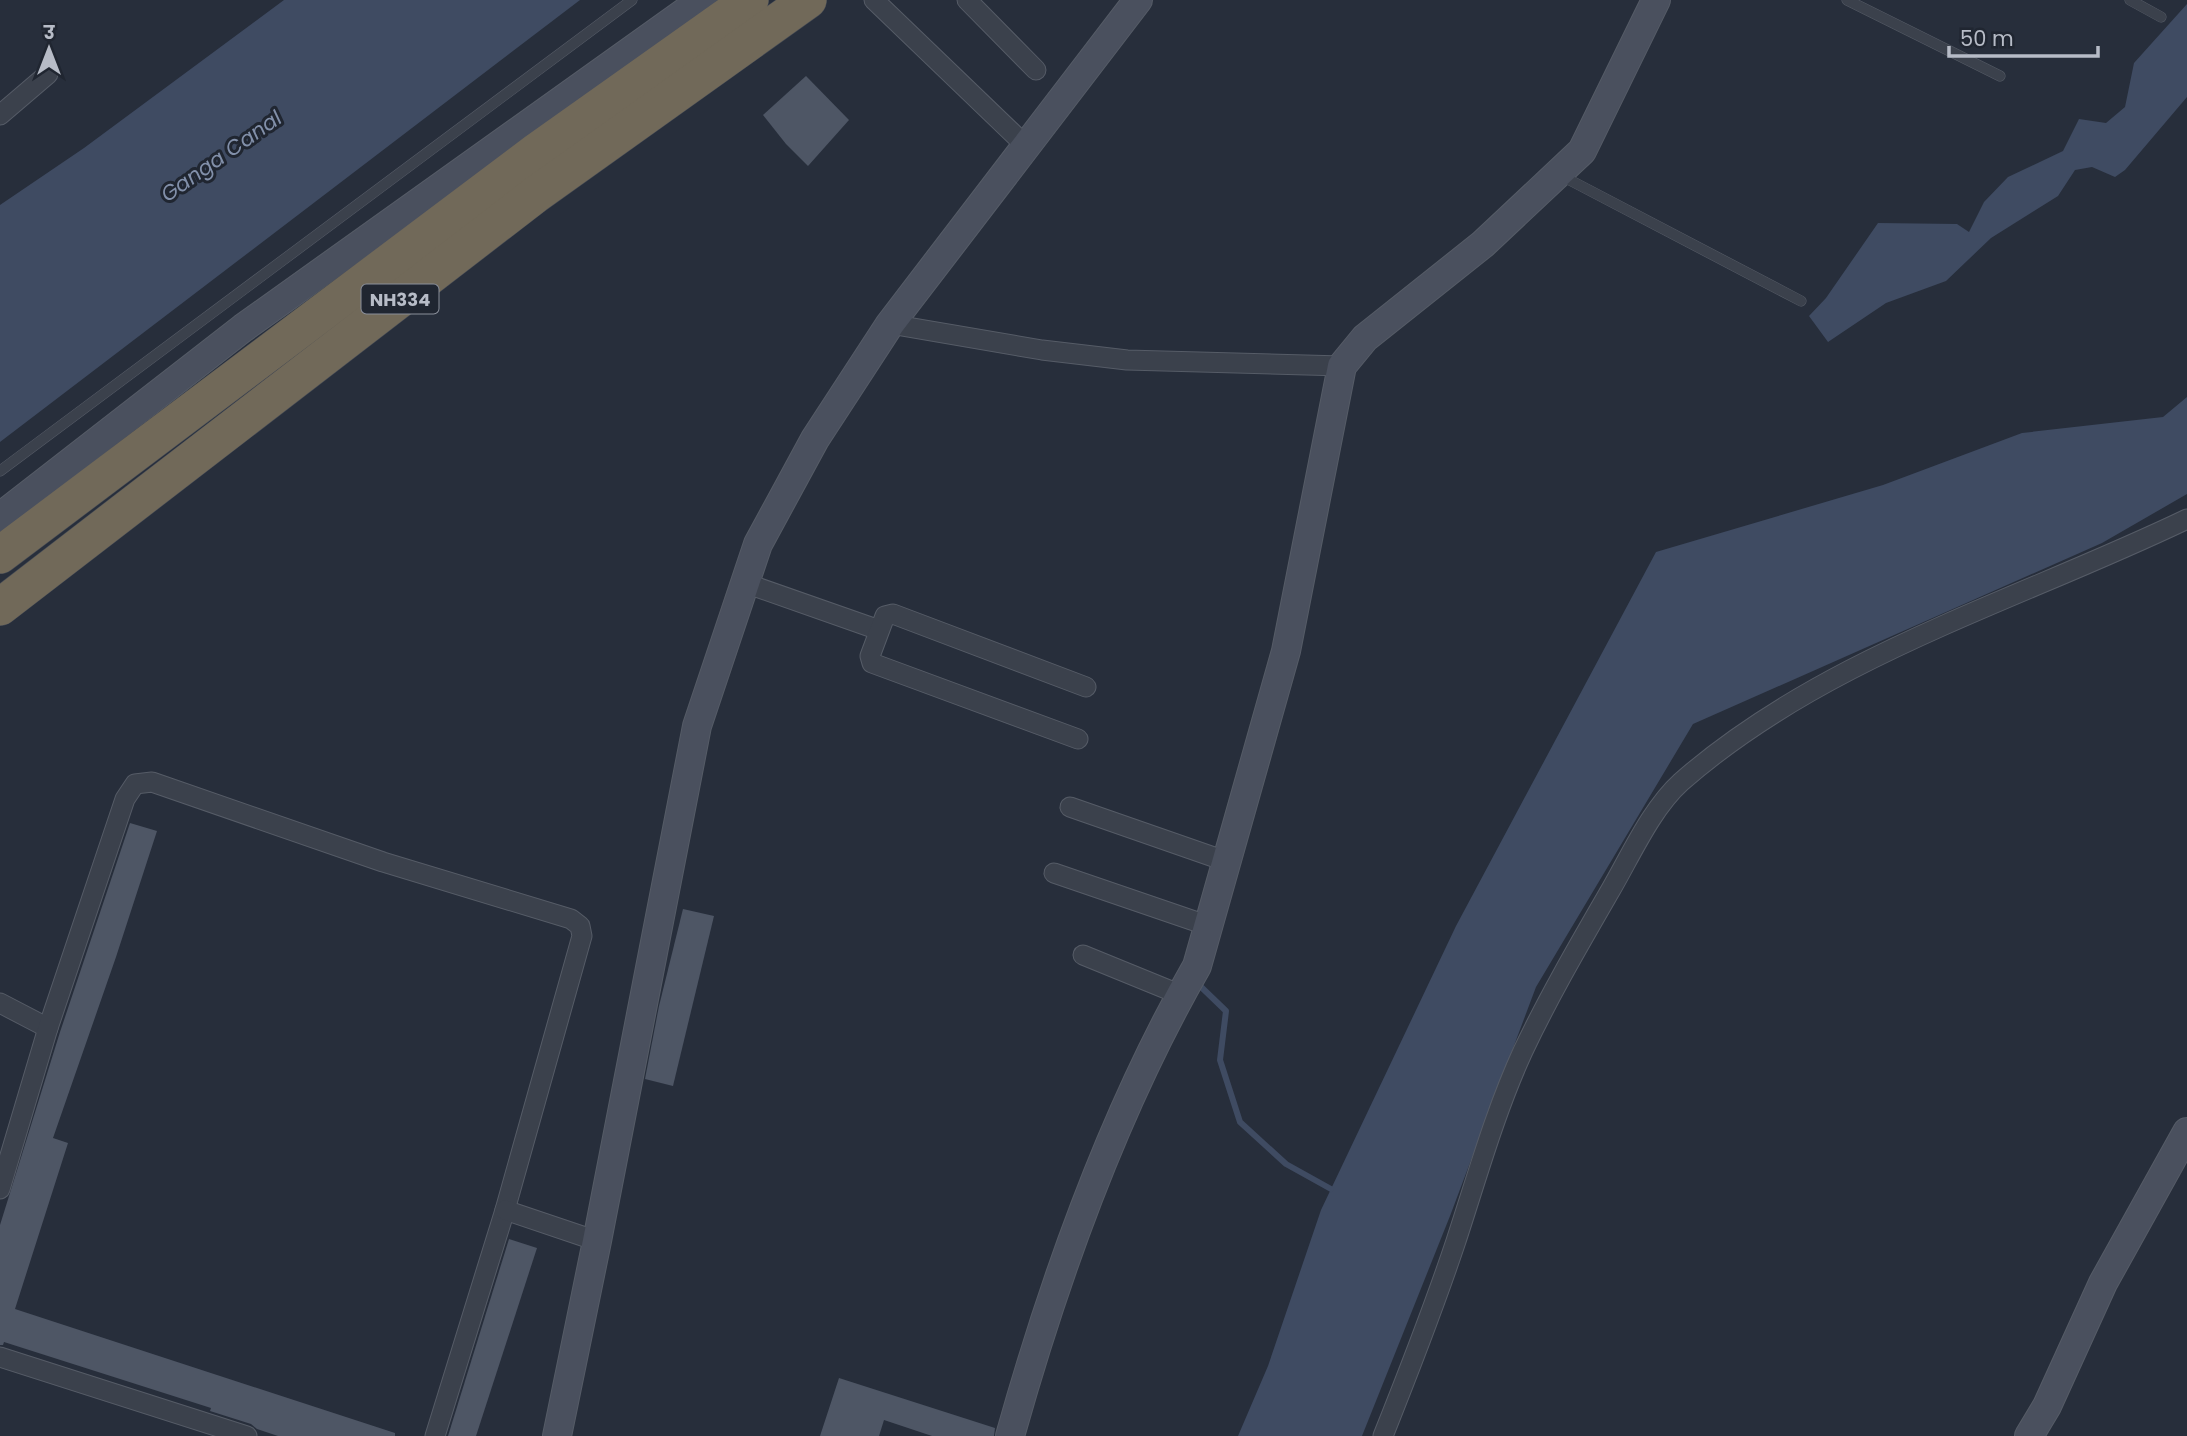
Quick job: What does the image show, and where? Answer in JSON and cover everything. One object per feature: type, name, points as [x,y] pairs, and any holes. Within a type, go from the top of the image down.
[{"type":"highway","name":"NH334","points":[[0,555],[537,152],[757,15],[807,0]]},
{"type":"highway","name":"NH334","points":[[0,607],[535,195],[757,15]]},
{"type":"street","points":[[0,517],[243,328],[702,0]]},
{"type":"street","points":[[757,15],[821,0]]},
{"type":"street","points":[[874,0],[1026,146]]},
{"type":"street","points":[[967,0],[1036,70]]},
{"type":"street","points":[[557,1436],[697,726],[758,544],[802,463],[890,324],[1138,0]]},
{"type":"street","points":[[1010,1436],[1032,1358],[1084,1212],[1119,1124],[1197,966],[1286,651],[1342,366],[1365,338],[1483,244],[1583,150],[1656,0]]},
{"type":"street","points":[[0,115],[48,75]]},
{"type":"street","points":[[890,324],[1042,350],[1127,360],[1342,366]]},
{"type":"street","points":[[1383,1436],[1429,1322],[1500,1107],[1522,1052],[1560,977],[1652,819],[1678,785],[1715,754],[1815,688],[1961,618],[2134,545],[2187,519]]},
{"type":"street","points":[[745,583],[879,630]]},
{"type":"street","points":[[1078,739],[872,663],[870,656],[885,616],[893,614],[1086,687]]},
{"type":"street","points":[[0,1189],[48,1028],[125,799],[135,784],[152,782],[383,862],[571,919],[580,926],[582,936],[505,1210],[435,1436]]},
{"type":"street","points":[[1070,807],[1228,862]]},
{"type":"street","points":[[1054,873],[1209,926]]},
{"type":"street","points":[[1083,955],[1181,995]]},
{"type":"street","points":[[0,1003],[48,1028]]},
{"type":"street","points":[[2029,1436],[2047,1406],[2103,1283],[2187,1132]]},
{"type":"street","points":[[505,1210],[597,1241]]},
{"type":"street","points":[[0,1357],[247,1436]]},
{"type":"lane","points":[[0,471],[632,0]]},
{"type":"lane","points":[[1847,0],[2000,76]]},
{"type":"lane","points":[[2130,0],[2161,17]]},
{"type":"lane","points":[[1558,174],[1801,301]]},
{"type":"water","name":"Ganga Canal","points":[[284,0],[580,0],[0,442],[0,205],[84,148]]},
{"type":"water","points":[[2187,4],[2187,97],[2125,170],[2115,177],[2092,167],[2075,170],[2058,196],[1991,238],[1946,281],[1886,303],[1828,342],[1809,316],[1826,298],[1878,223],[1957,224],[1969,232],[1984,202],[2008,177],[2063,151],[2079,119],[2106,123],[2125,107],[2134,63]]},
{"type":"water","points":[[2187,397],[2187,494],[2102,543],[1693,724],[1536,987],[1450,1216],[1362,1436],[1238,1436],[1268,1366],[1321,1210],[1456,926],[1656,552],[1883,485],[2022,433],[2163,417]]},
{"type":"building","points":[[806,76],[849,120],[808,166],[763,115]]},
{"type":"building","points":[[130,823],[157,831],[53,1138],[68,1143],[15,1309],[395,1433],[395,1436],[278,1436],[210,1411],[211,1408],[4,1342],[0,1345],[0,1225],[60,1032]]},
{"type":"building","points":[[683,909],[714,916],[673,1086],[645,1079],[659,1006]]},
{"type":"building","points":[[509,1239],[537,1248],[476,1436],[448,1436]]},
{"type":"building","points":[[839,1378],[995,1428],[994,1436],[932,1436],[884,1420],[879,1436],[820,1436]]},
{"type":"waterway","points":[[1197,983],[1226,1011],[1220,1060],[1240,1122],[1286,1164],[1331,1189]]}]
